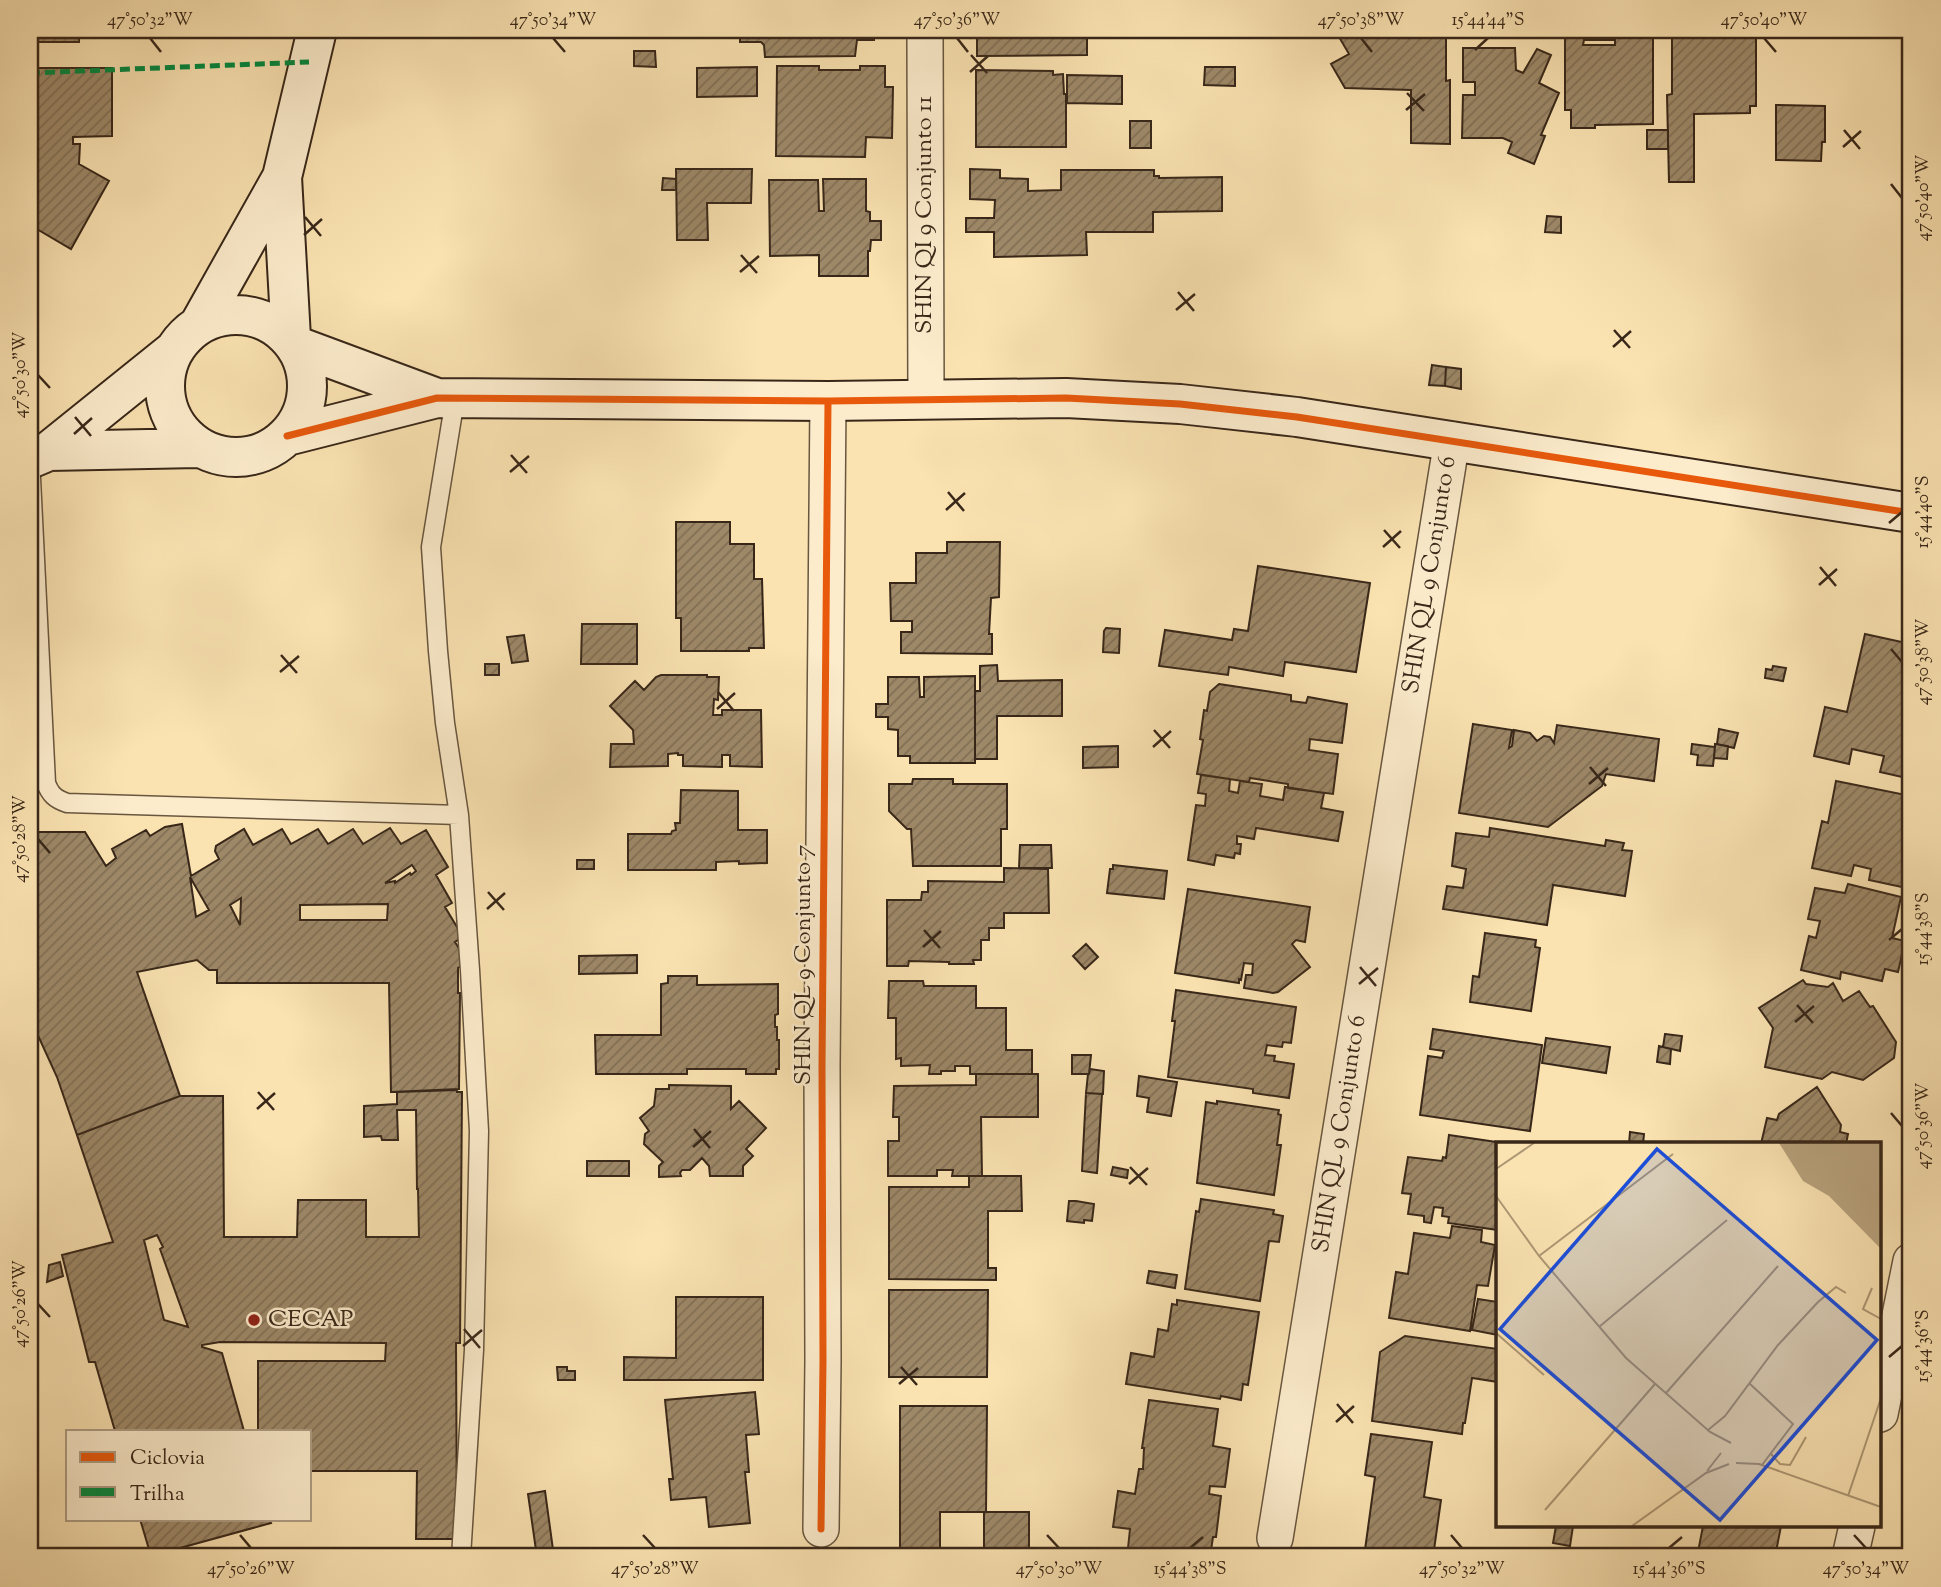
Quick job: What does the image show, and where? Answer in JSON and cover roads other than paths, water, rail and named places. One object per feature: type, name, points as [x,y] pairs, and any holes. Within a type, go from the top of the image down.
[{"type":"street","points":[[36,456],[172,352],[200,323],[282,177],[317,30]]},
{"type":"street","name":"SHIN QI 9 Conjunto 11","points":[[925,30],[926,400]]},
{"type":"street","points":[[36,456],[198,447],[229,457],[261,453],[287,436],[299,421],[306,402],[308,383],[305,364],[294,342],[282,177]]},
{"type":"street","points":[[200,323],[232,313],[264,319],[294,342],[446,398]]},
{"type":"street","points":[[172,352],[164,378],[166,405],[178,430],[198,447]]},
{"type":"street","points":[[287,436],[446,398],[828,401],[1066,398],[1180,404],[1297,417],[1911,513]]},
{"type":"street","name":"SHIN QL 9 Conjunto 7","points":[[821,1529],[828,401]]},
{"type":"street","name":"SHIN QL 9 Conjunto 6","points":[[1275,1538],[1452,440]]},
{"type":"street","points":[[1882,1404],[1911,1261]]},
{"type":"street","points":[[1850,1557],[1857,1528]]},
{"type":"lane","points":[[446,398],[431,547],[440,675],[459,816],[479,1131],[474,1350],[461,1557]]},
{"type":"lane","points":[[36,456],[33,555],[46,783],[57,799],[67,803],[459,816]]},
{"type":"place","name":"CECAP","points":[[254,1320]]}]
